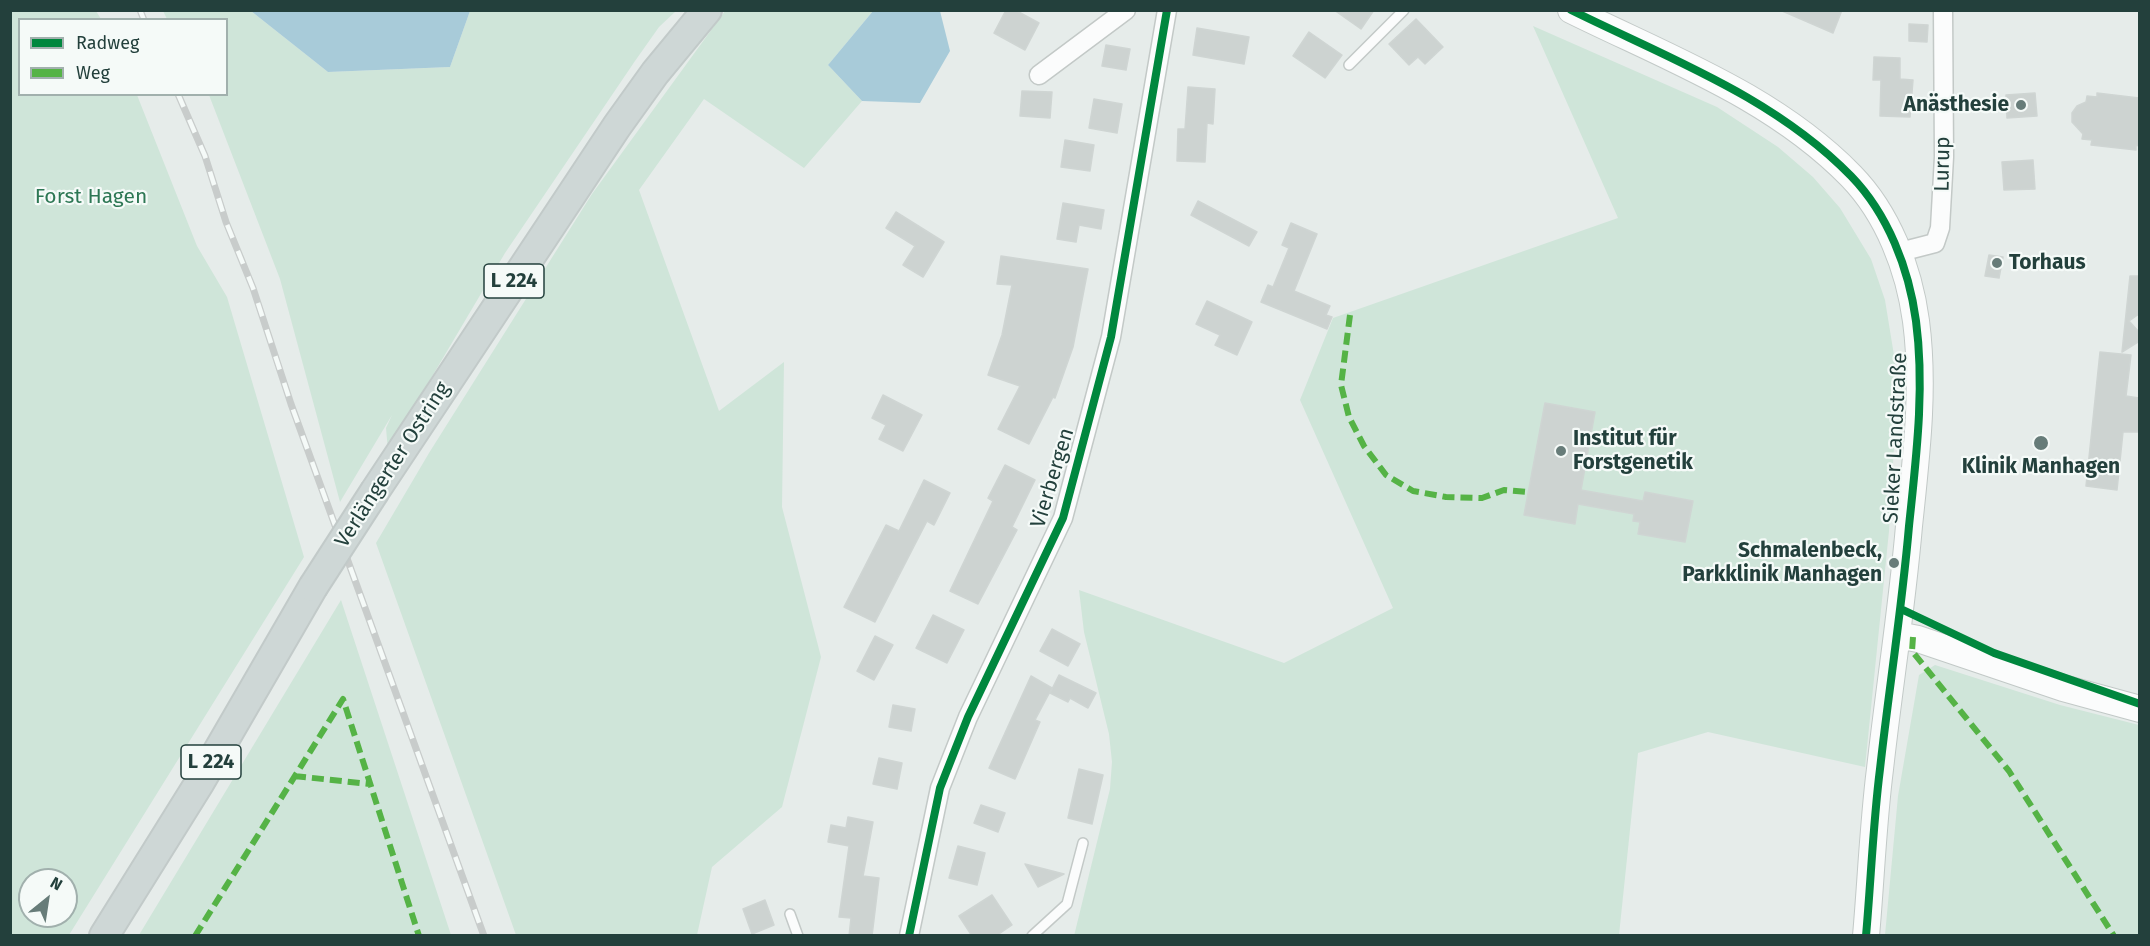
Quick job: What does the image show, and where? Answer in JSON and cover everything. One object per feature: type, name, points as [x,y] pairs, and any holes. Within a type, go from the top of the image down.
[{"type":"main road","points":[[655,73],[687,10]]},
{"type":"main road","name":"Verlängerter Ostring","points":[[104,936],[200,782],[313,587],[375,491],[617,126],[655,73],[707,10]]},
{"type":"main road","name":"Sieker Landstraße","points":[[1570,10],[1647,45],[1788,121],[1853,178],[1872,204],[1900,252],[1916,321],[1920,389],[1898,635],[1879,771],[1866,936]]},
{"type":"main road","points":[[1898,635],[1918,639],[2063,688],[2139,709]]},
{"type":"street","points":[[1040,75],[1126,10]]},
{"type":"street","name":"Vierbergen","points":[[909,936],[940,788],[968,717],[1063,518],[1111,338],[1145,150],[1167,10]]},
{"type":"street","name":"Lurup","points":[[1900,252],[1935,243],[1940,228],[1944,157],[1943,10]]},
{"type":"lane","points":[[1350,65],[1404,10]]},
{"type":"lane","points":[[1032,936],[1067,904],[1083,843]]},
{"type":"lane","points":[[790,914],[798,936]]},
{"type":"green space","name":"Forst Hagen","points":[[10,11],[96,11],[100,18],[18,18],[18,96],[137,96],[197,246],[227,297],[304,557],[78,921],[78,868],[18,868],[18,928],[73,928],[69,935],[11,935]]},
{"type":"green space","points":[[163,11],[251,11],[328,72],[450,67],[470,11],[676,11],[659,27],[505,253],[388,451],[386,428],[392,415],[340,502],[280,279],[209,96],[228,96],[228,18],[166,18]]},
{"type":"green space","points":[[725,11],[873,11],[828,65],[862,101],[804,168],[704,99],[639,190],[719,411],[784,362],[782,507],[821,657],[782,807],[712,867],[697,935],[516,935],[376,543],[429,453],[592,194]]},
{"type":"green space","points":[[1533,26],[1717,107],[1778,147],[1813,177],[1840,208],[1871,259],[1885,300],[1898,380],[1889,531],[1865,767],[1708,732],[1638,753],[1619,935],[1074,936],[1110,789],[1112,762],[1109,734],[1084,632],[1079,590],[1284,663],[1393,608],[1300,400],[1333,318],[1618,218]]},
{"type":"green space","points":[[341,600],[451,935],[139,935]]},
{"type":"green space","points":[[1935,665],[2060,705],[2139,725],[2139,935],[1885,935],[1898,796],[1919,675]]},
{"type":"water","points":[[251,11],[470,11],[450,67],[328,72]]},
{"type":"water","points":[[873,11],[940,11],[950,51],[920,103],[862,101],[828,65]]},
{"type":"building","points":[[1006,10],[1015,10],[1039,23],[1025,50],[994,33]]},
{"type":"building","points":[[1334,10],[1374,10],[1361,29]]},
{"type":"building","points":[[1780,10],[1842,10],[1833,33]]},
{"type":"building","points":[[1416,19],[1443,47],[1425,64],[1418,57],[1409,65],[1389,44]]},
{"type":"building","points":[[1909,24],[1928,25],[1927,42],[1909,41]]},
{"type":"building","points":[[1197,28],[1249,37],[1244,64],[1193,55]]},
{"type":"building","points":[[1309,32],[1342,55],[1325,78],[1293,56]]},
{"type":"building","points":[[1106,45],[1130,49],[1126,70],[1102,66]]},
{"type":"building","points":[[1874,57],[1900,58],[1900,79],[1913,80],[1910,117],[1880,116],[1881,80],[1873,80]]},
{"type":"building","points":[[1188,87],[1215,89],[1213,124],[1207,123],[1205,162],[1177,161],[1178,129],[1185,129]]},
{"type":"building","points":[[1022,91],[1052,92],[1050,118],[1020,116]]},
{"type":"building","name":"Anästhesie","points":[[2035,93],[2037,116],[2007,118],[2006,95]]},
{"type":"building","points":[[2097,93],[2139,98],[2139,146],[2136,145],[2136,150],[2091,145],[2092,140],[2082,139],[2083,134],[2072,122],[2072,113],[2077,106],[2086,102],[2087,96],[2097,97]]},
{"type":"building","points":[[1094,99],[1122,104],[1117,133],[1089,128]]},
{"type":"building","points":[[1065,140],[1094,145],[1090,171],[1061,167]]},
{"type":"building","points":[[2033,160],[2035,189],[2004,190],[2002,162]]},
{"type":"building","points":[[1198,201],[1257,232],[1249,246],[1191,215]]},
{"type":"building","points":[[1063,203],[1104,210],[1101,229],[1079,225],[1076,242],[1057,239]]},
{"type":"building","points":[[896,212],[944,242],[923,277],[903,265],[915,246],[886,228]]},
{"type":"building","points":[[1291,223],[1317,234],[1294,291],[1330,306],[1326,315],[1332,317],[1327,329],[1261,302],[1268,285],[1273,287],[1289,248],[1282,245]]},
{"type":"building","name":"Torhaus","points":[[1989,255],[2003,257],[1999,278],[1985,276]]},
{"type":"building","points":[[1001,256],[1088,269],[1073,347],[1055,398],[1053,397],[1029,444],[998,429],[1020,386],[988,375],[1002,335],[1012,285],[997,284]]},
{"type":"building","points":[[2130,276],[2139,276],[2139,314],[2129,321],[2139,332],[2138,342],[2122,352]]},
{"type":"building","points":[[1207,301],[1252,322],[1237,355],[1215,345],[1220,335],[1196,324]]},
{"type":"building","points":[[2100,352],[2131,355],[2126,396],[2139,398],[2139,432],[2123,432],[2117,490],[2086,486]]},
{"type":"building","points":[[883,395],[922,415],[903,451],[879,439],[886,425],[872,418]]},
{"type":"building","name":"Institut für Forstgenetik","points":[[1545,403],[1595,412],[1581,490],[1643,501],[1645,492],[1693,501],[1685,542],[1638,534],[1640,522],[1633,521],[1634,514],[1578,504],[1575,524],[1524,515]]},
{"type":"building","points":[[1005,465],[1035,480],[1012,527],[1017,530],[978,604],[950,591],[993,501],[988,498]]},
{"type":"building","points":[[924,480],[950,493],[934,525],[927,521],[875,622],[844,607],[886,525],[899,531]]},
{"type":"building","points":[[933,615],[964,630],[947,663],[916,648]]},
{"type":"building","points":[[1052,629],[1080,644],[1068,666],[1040,651]]},
{"type":"building","points":[[875,636],[893,645],[874,680],[857,671]]},
{"type":"building","points":[[1059,675],[1096,693],[1088,708],[1070,698],[1068,702],[1050,693]]},
{"type":"building","points":[[1031,676],[1052,688],[1035,720],[1040,722],[1015,779],[989,768]]},
{"type":"building","points":[[893,705],[915,709],[911,731],[889,727]]},
{"type":"building","points":[[879,758],[902,763],[897,789],[873,784]]},
{"type":"building","points":[[1079,769],[1103,775],[1092,824],[1068,818]]},
{"type":"building","points":[[981,805],[1005,813],[998,832],[974,823]]},
{"type":"building","points":[[848,817],[873,822],[863,876],[879,878],[872,936],[849,936],[851,918],[839,917],[849,846],[828,842],[831,825],[846,828]]},
{"type":"building","points":[[958,846],[985,853],[977,885],[949,878]]},
{"type":"building","points":[[1025,864],[1064,874],[1038,887]]},
{"type":"building","points":[[992,895],[1012,925],[996,936],[972,936],[959,916]]},
{"type":"building","points":[[765,900],[774,925],[752,934],[743,909]]},
{"type":"railway","points":[[140,10],[143,18]]},
{"type":"railway","points":[[179,96],[205,156],[226,222],[253,288],[291,404],[484,936]]},
{"type":"marked path","points":[[1350,315],[1341,385],[1349,417],[1364,446],[1386,475],[1413,491],[1446,497],[1482,498],[1504,490],[1527,492]]},
{"type":"marked path","points":[[1913,637],[1912,651],[2009,771],[2114,936]]},
{"type":"marked path","points":[[195,936],[343,699],[419,936]]},
{"type":"marked path","points":[[294,776],[370,784]]},
{"type":"cycle path","points":[[909,936],[940,788],[968,717],[1063,518],[1111,337],[1167,10]]},
{"type":"cycle path","points":[[1571,10],[1718,81],[1788,123],[1821,148],[1851,176],[1876,207],[1902,262],[1916,321],[1920,398],[1903,587],[1878,790],[1866,936]]},
{"type":"cycle path","points":[[1901,609],[1994,653],[2140,704]]},
{"type":"place","name":"Anästhesie","points":[[2021,105]]},
{"type":"place","name":"Torhaus","points":[[1997,263]]},
{"type":"place","name":"Klinik Manhagen","points":[[2041,443]]},
{"type":"place","name":"Institut für Forstgenetik","points":[[1561,451]]},
{"type":"place","name":"Schmalenbeck, Parkklinik Manhagen","points":[[1894,563]]}]
